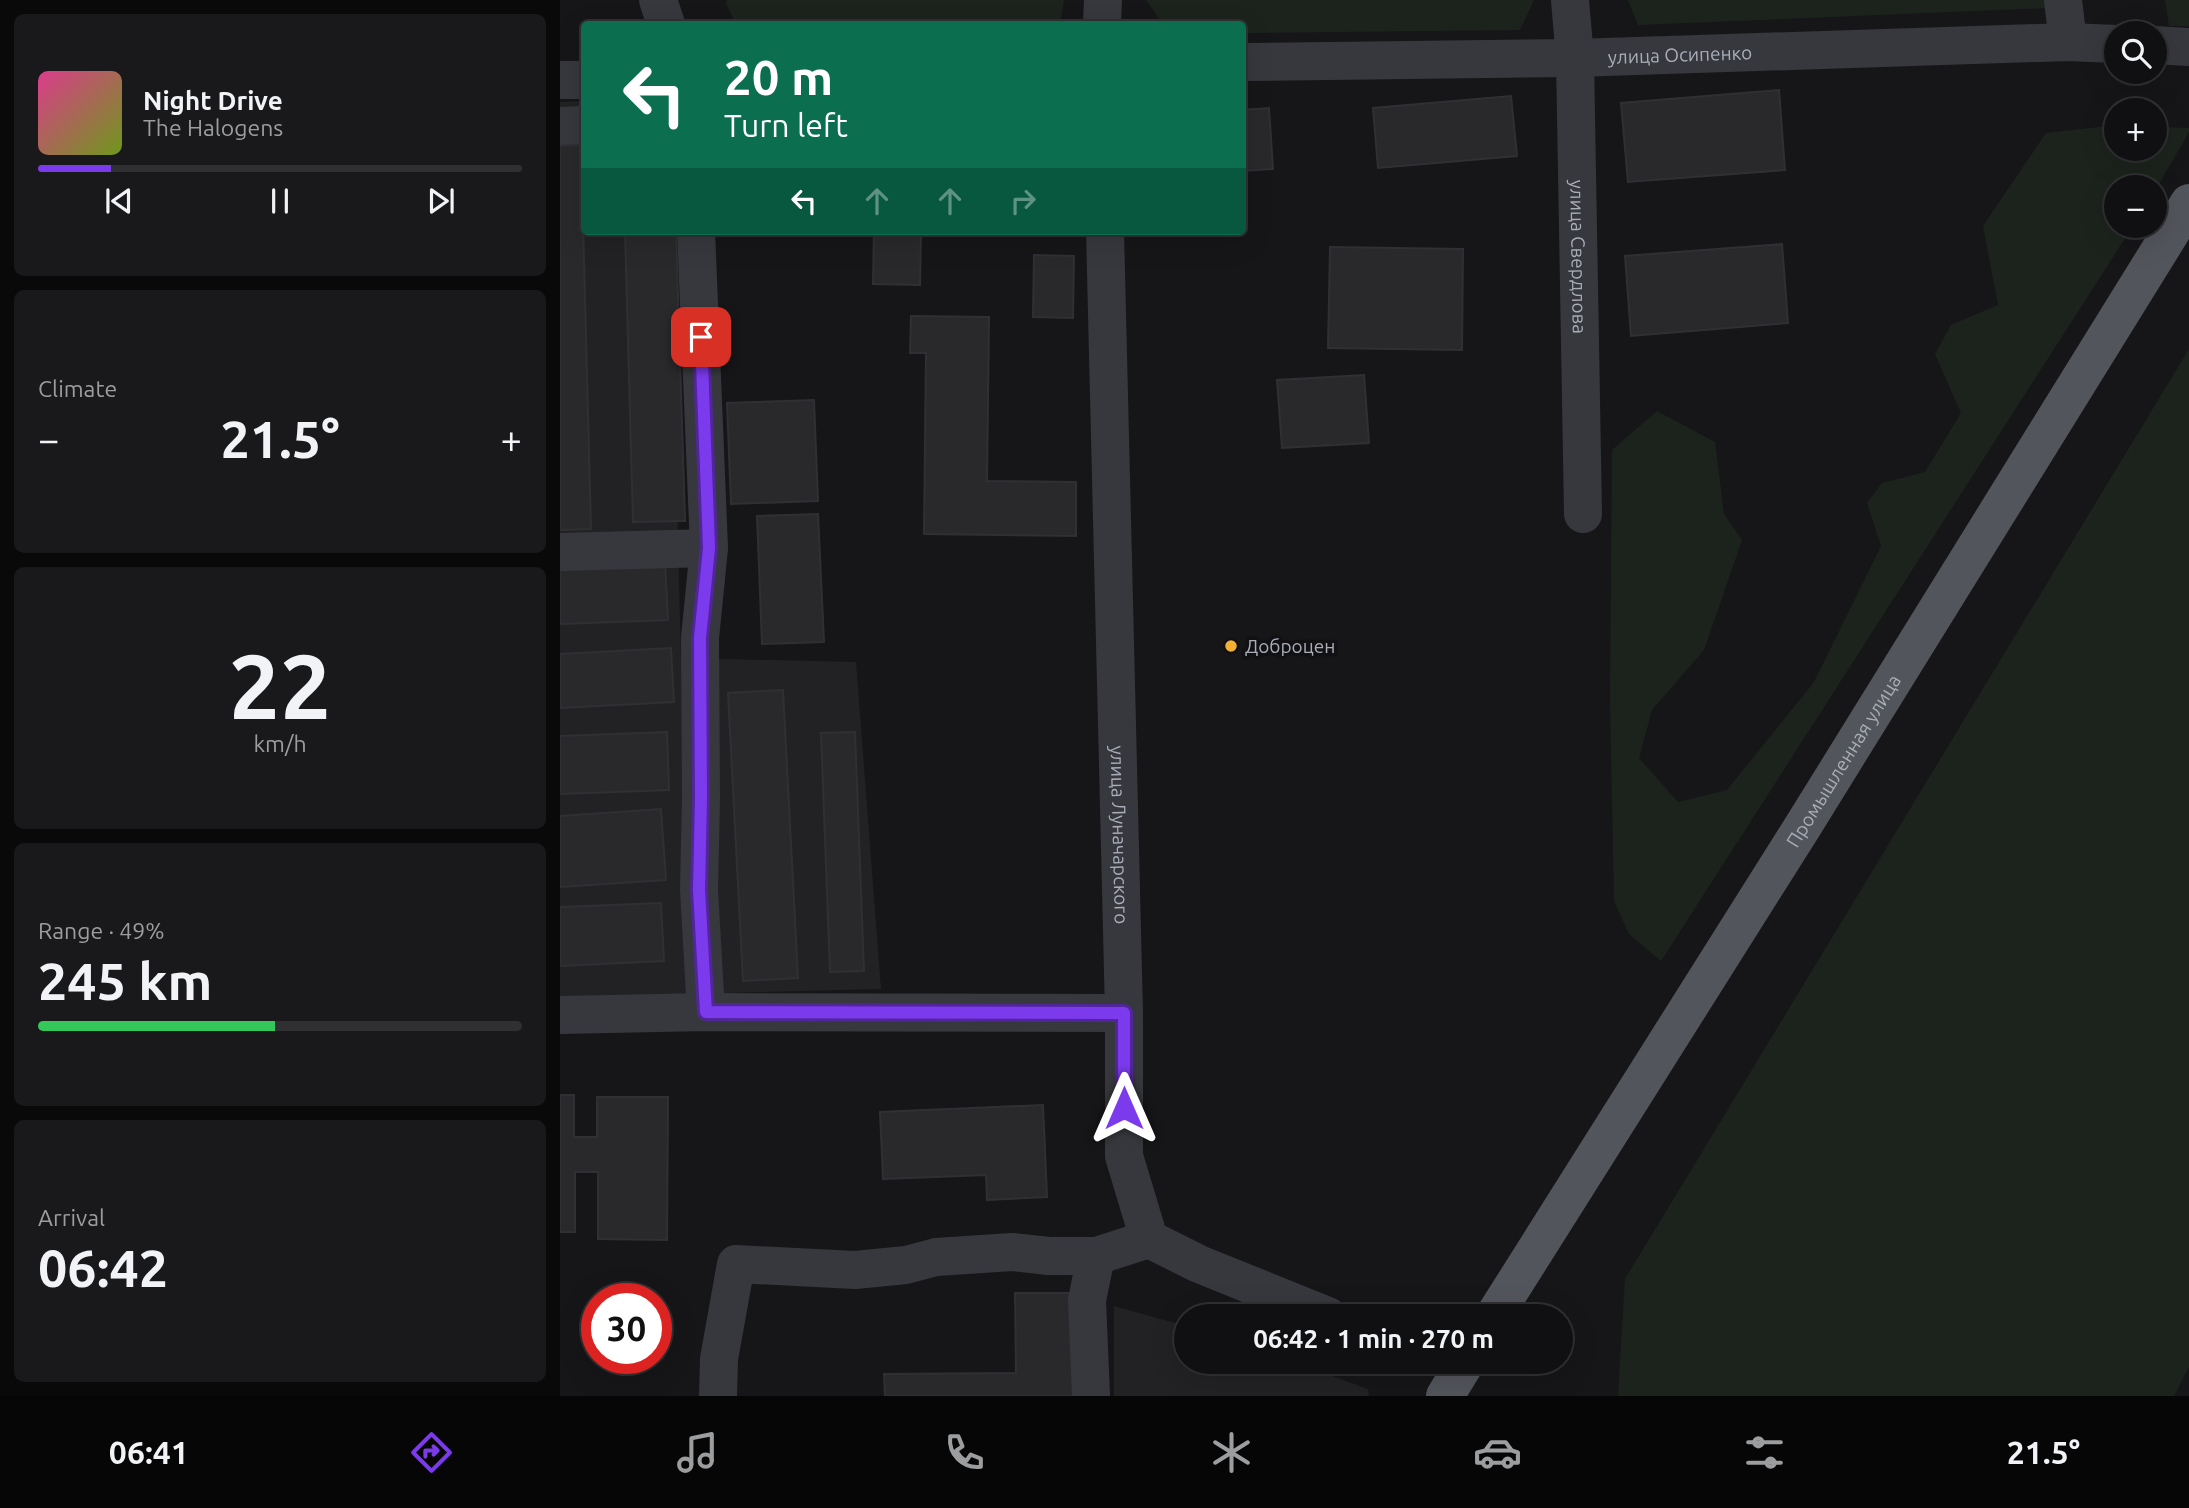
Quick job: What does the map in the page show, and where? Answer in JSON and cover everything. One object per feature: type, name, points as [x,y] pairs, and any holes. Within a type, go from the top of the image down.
[{"type":"main road","name":"Промышленная улица","points":[[1502,1304],[1811,814],[2189,203]]},
{"type":"street","points":[[658,0],[665,21]]},
{"type":"street","points":[[1102,21],[1103,0]]},
{"type":"street","name":"улица Свердлова","points":[[1570,0],[1575,58],[1583,514]]},
{"type":"street","points":[[2063,0],[2068,42]]},
{"type":"street","name":"улица Осипенко","points":[[1246,62],[1575,58],[2068,42],[2104,44]]},
{"type":"street","points":[[2167,46],[2189,47]]},
{"type":"street","points":[[560,80],[581,80]]},
{"type":"street","points":[[560,126],[581,125]]},
{"type":"street","points":[[696,235],[709,548],[700,638],[699,890],[706,1012]]},
{"type":"street","name":"улица Луначарского","points":[[1105,235],[1124,1013],[1124,1156],[1149,1239]]},
{"type":"street","points":[[560,552],[709,548]]},
{"type":"street","points":[[560,1015],[706,1012],[1124,1013]]},
{"type":"street","points":[[718,1396],[719,1359],[736,1264],[855,1270],[906,1265],[936,1257],[1012,1252],[1049,1256],[1096,1256],[1149,1239],[1199,1264],[1298,1304]]},
{"type":"street","points":[[1091,1396],[1087,1300],[1096,1256]]},
{"type":"shaded area","points":[[727,0],[1064,0],[1060,21],[734,21],[726,4]]},
{"type":"shaded area","points":[[1146,0],[1534,0],[1520,30],[1246,33],[1246,21],[1161,21]]},
{"type":"shaded area","points":[[1628,0],[2048,0],[2049,8],[1638,25]]},
{"type":"shaded area","points":[[2165,0],[2189,0],[2189,26],[2169,26]]},
{"type":"shaded area","points":[[581,101],[581,235],[670,235],[681,658],[856,662],[881,989],[560,997],[560,102]]},
{"type":"shaded area","points":[[2104,126],[2104,161],[2167,161],[2167,127],[2189,128],[2164,175],[2104,175],[2104,238],[2125,238],[1661,961],[1629,934],[1614,901],[1610,699],[1612,450],[1657,411],[1715,442],[1724,514],[1742,540],[1704,650],[1652,710],[1639,758],[1678,802],[1727,790],[1814,682],[1881,546],[1867,503],[1882,483],[1925,472],[1961,413],[1935,354],[1951,325],[1998,305],[1983,226],[2046,133]]},
{"type":"shaded area","points":[[2189,349],[2189,1367],[2174,1396],[1618,1396],[1625,1279]]},
{"type":"shaded area","points":[[1114,1306],[1174,1323],[1174,1374],[1327,1374],[1368,1389],[1369,1396],[1114,1396]]},
{"type":"building","points":[[1779,90],[1785,170],[1628,182],[1621,103]]},
{"type":"building","points":[[1511,96],[1517,156],[1378,168],[1373,108]]},
{"type":"building","points":[[1269,108],[1273,169],[1246,171],[1246,110]]},
{"type":"building","points":[[581,145],[581,235],[583,235],[591,529],[560,530],[560,146]]},
{"type":"building","points":[[625,235],[676,235],[685,521],[633,522]]},
{"type":"building","points":[[874,235],[921,235],[920,285],[873,284]]},
{"type":"building","points":[[1782,244],[1788,323],[1631,336],[1625,256]]},
{"type":"building","points":[[1330,247],[1463,249],[1462,350],[1328,348]]},
{"type":"building","points":[[1034,255],[1074,256],[1073,318],[1033,317]]},
{"type":"building","points":[[911,316],[989,317],[987,481],[1076,482],[1076,536],[924,534],[926,353],[910,353]]},
{"type":"building","points":[[1364,375],[1369,443],[1282,448],[1277,380]]},
{"type":"building","points":[[814,400],[818,501],[731,504],[727,403]]},
{"type":"building","points":[[818,514],[824,642],[762,644],[757,516]]},
{"type":"building","points":[[665,562],[668,620],[560,624],[560,566]]},
{"type":"building","points":[[671,648],[674,702],[560,708],[560,654]]},
{"type":"building","points":[[783,690],[798,978],[743,981],[728,693]]},
{"type":"building","points":[[667,732],[669,790],[560,794],[560,736]]},
{"type":"building","points":[[855,732],[864,971],[830,972],[821,733]]},
{"type":"building","points":[[661,809],[666,880],[560,887],[560,816]]},
{"type":"building","points":[[661,903],[664,961],[560,966],[560,907]]},
{"type":"building","points":[[560,1095],[574,1095],[574,1137],[597,1137],[597,1097],[668,1097],[667,1240],[598,1239],[598,1172],[575,1172],[575,1232],[560,1232]]},
{"type":"building","points":[[1043,1105],[1047,1197],[987,1200],[986,1175],[883,1179],[880,1112]]},
{"type":"building","points":[[1015,1293],[1073,1293],[1074,1396],[885,1396],[884,1374],[1016,1373]]},
{"type":"place","name":"Доброцен","points":[[1231,646]]},
{"type":"route","points":[[701,337],[709,548],[700,638],[699,890],[706,1012],[1124,1013],[1124,1108]]}]
